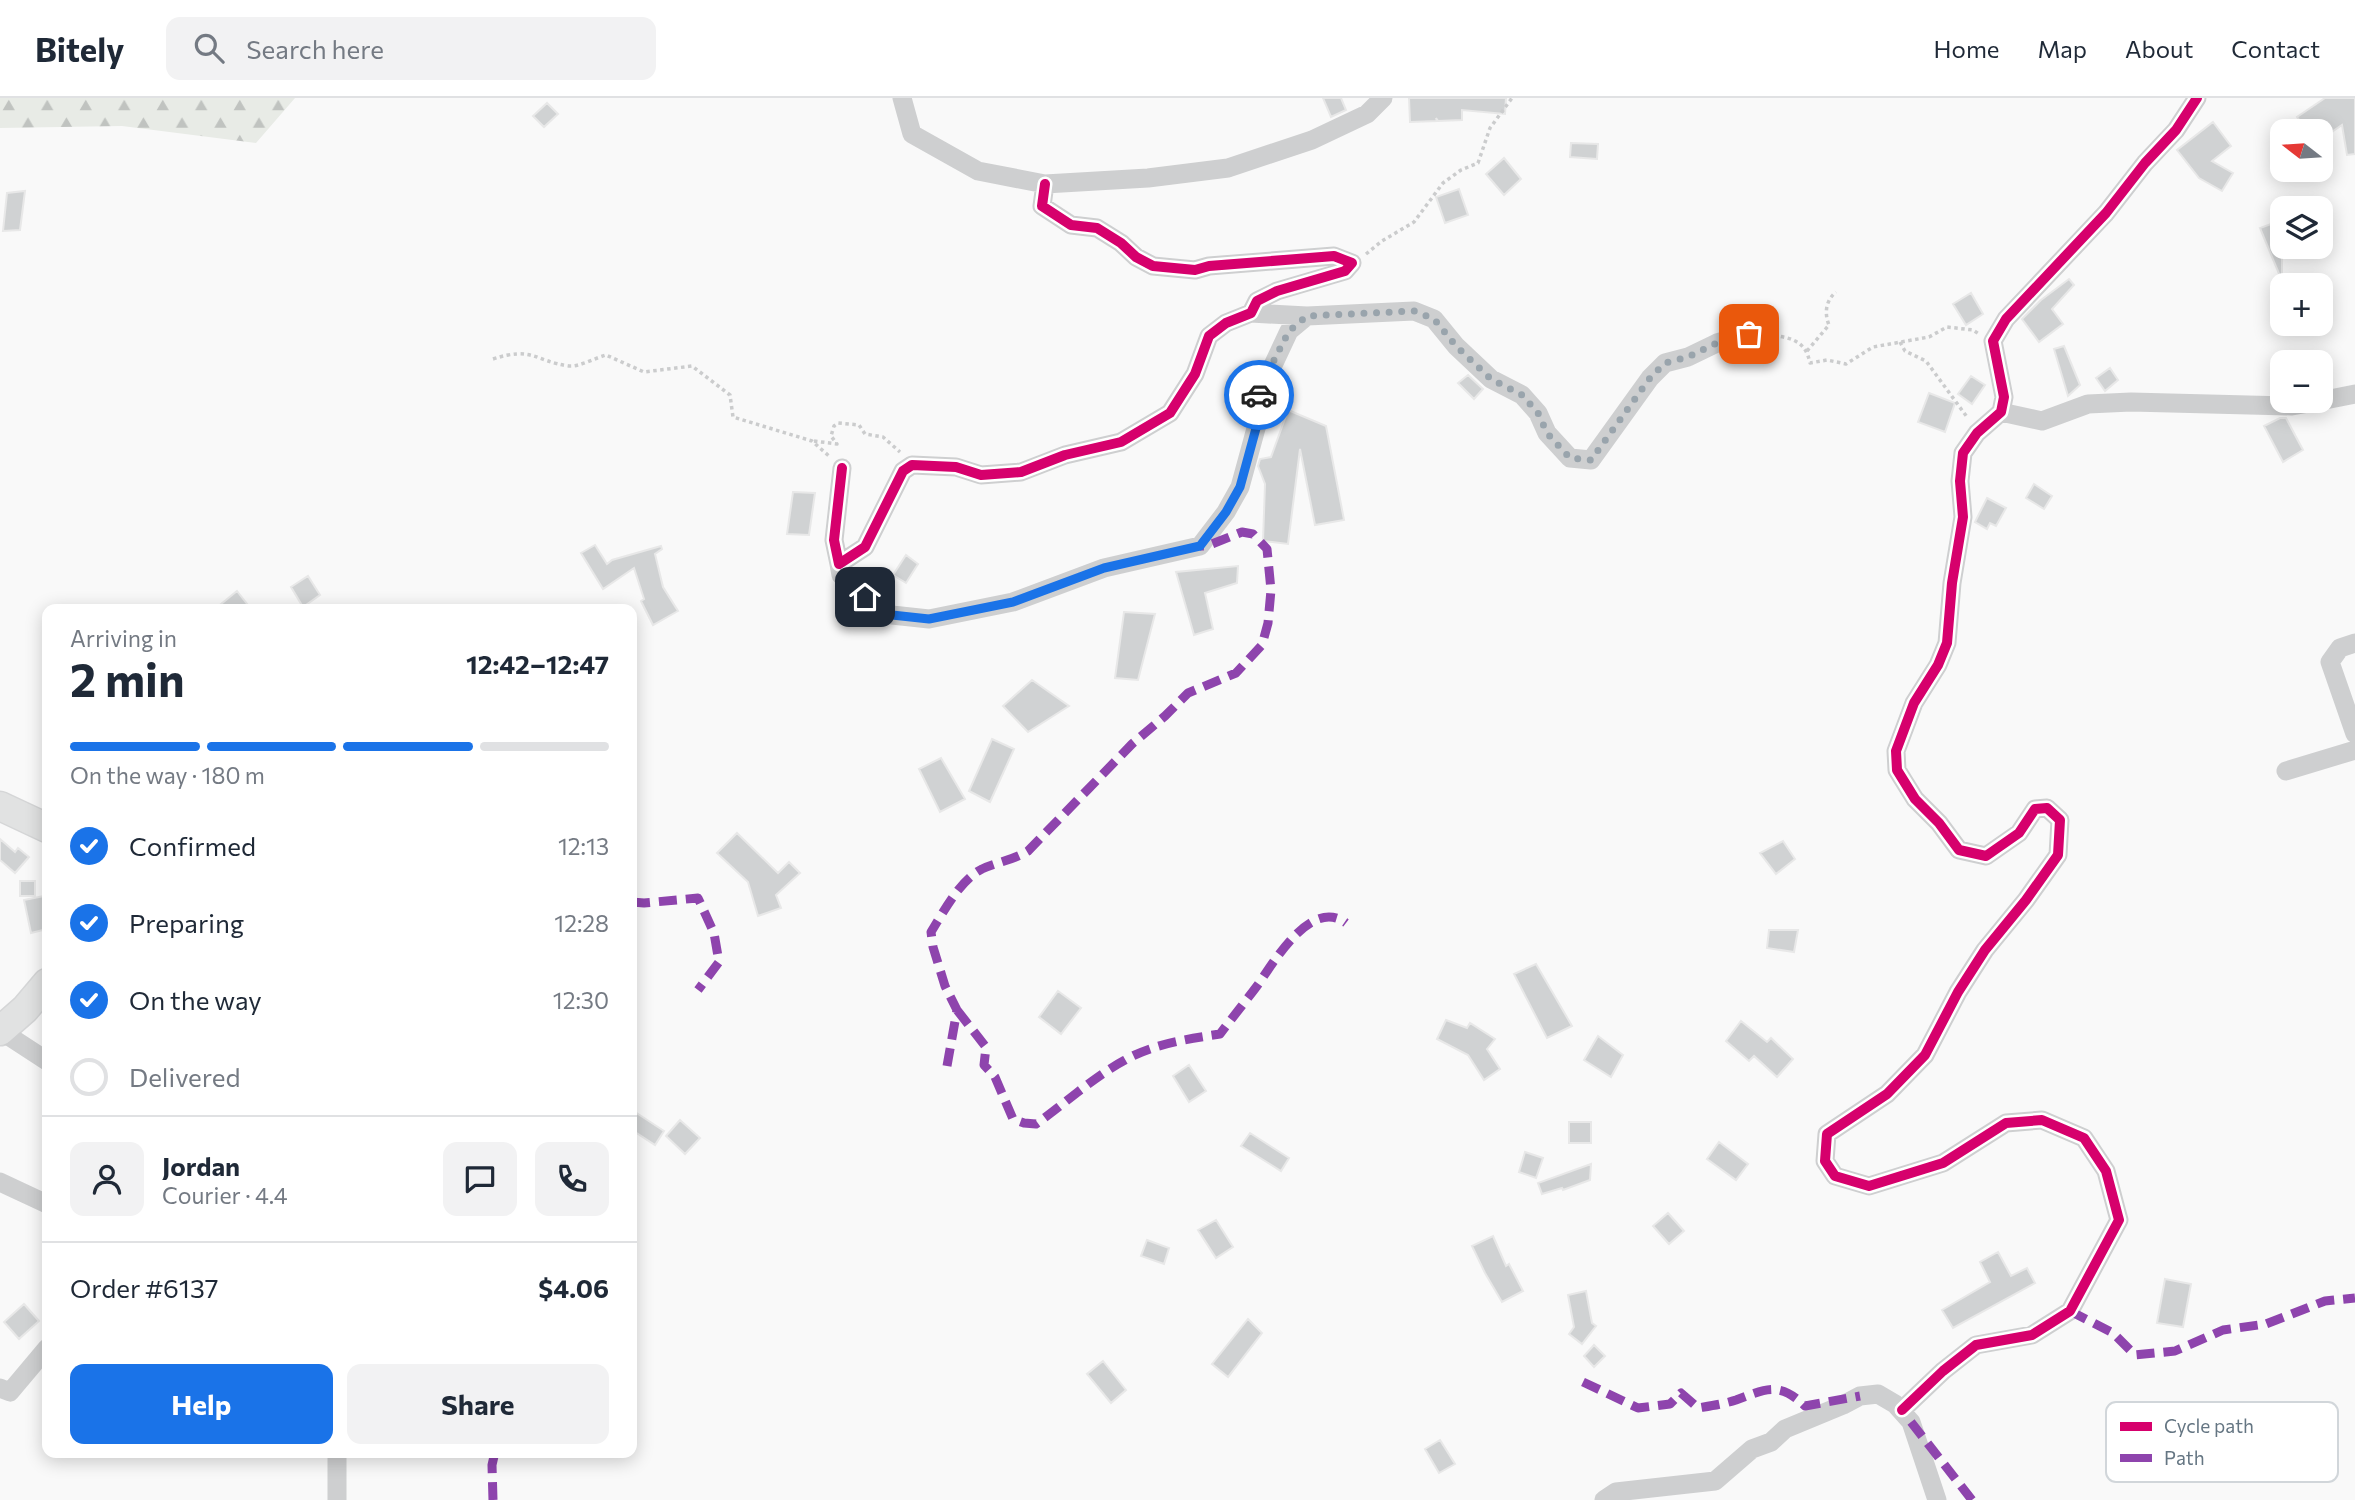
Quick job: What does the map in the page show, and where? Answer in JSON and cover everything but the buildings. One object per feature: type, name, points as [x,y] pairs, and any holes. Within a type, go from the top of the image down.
[{"type":"main road","points":[[0,806],[42,826]]},
{"type":"main road","points":[[1,1031],[42,989]]},
{"type":"street","points":[[902,98],[912,134],[978,171],[1045,184],[1148,178],[1228,168],[1312,140],[1367,114],[1383,98]]},
{"type":"street","points":[[1902,1410],[1943,1371],[1976,1345],[2032,1335],[2070,1311],[2119,1220],[2106,1171],[2084,1138],[2042,1120],[2006,1123],[1942,1163],[1869,1186],[1835,1176],[1825,1161],[1827,1134],[1887,1094],[1925,1055],[1984,950],[2026,900],[2058,855],[2060,820],[2047,807],[2035,809],[2020,833],[1986,856],[1959,850],[1939,823],[1915,799],[1897,770],[1896,751],[1914,703],[1938,665],[1947,643],[1952,583],[1963,517],[1960,481],[1964,453],[1977,433],[2001,412],[2004,397],[1993,341],[2006,319],[2106,213],[2145,163],[2176,130],[2197,98]]},
{"type":"street","points":[[1045,184],[1042,206],[1072,225],[1097,228],[1153,266],[1195,270],[1209,265],[1334,256],[1352,263],[1345,271],[1277,291],[1257,301],[1251,313]]},
{"type":"street","points":[[839,564],[865,547],[903,471],[912,466],[956,467],[981,475],[1021,472],[1065,455],[1121,442],[1170,413],[1195,374],[1209,337],[1226,323],[1251,313],[1307,316],[1414,311],[1434,319],[1456,346],[1491,379],[1522,395],[1538,413],[1547,433],[1570,458],[1591,460],[1650,378],[1665,363],[1749,334]]},
{"type":"street","points":[[842,468],[834,540],[841,575],[865,597],[892,615],[929,619],[1013,602],[1104,568],[1200,546],[1226,512],[1240,487],[1261,410],[1259,395],[1268,372],[1289,331],[1307,316]]},
{"type":"street","points":[[2333,398],[2355,394]]},
{"type":"street","points":[[2001,412],[2042,421],[2088,404],[2132,402],[2270,405]]},
{"type":"street","points":[[2355,643],[2340,648],[2330,662],[2355,734]]},
{"type":"street","points":[[2286,771],[2355,750]]},
{"type":"street","points":[[1,1031],[42,1058]]},
{"type":"street","points":[[0,1182],[42,1201]]},
{"type":"street","points":[[0,1388],[10,1392],[42,1354]]},
{"type":"street","points":[[1604,1500],[1616,1492],[1715,1481],[1752,1450],[1771,1442],[1785,1429],[1860,1396],[1878,1394],[1888,1398],[1911,1422],[1937,1500]]},
{"type":"street","points":[[337,1458],[337,1500]]},
{"type":"path","points":[[1352,263],[1414,222],[1443,183],[1461,170],[1478,163],[1490,128],[1513,98]]},
{"type":"path","points":[[1807,351],[1829,326],[1825,311],[1836,292]]},
{"type":"path","points":[[1749,334],[1786,336],[1807,351],[1810,363],[1827,360],[1846,364],[1873,347],[1929,337],[1947,327],[1973,330],[1993,341]]},
{"type":"path","points":[[1900,342],[1905,351],[1926,361],[1977,433]]},
{"type":"path","points":[[494,359],[511,353],[530,353],[571,367],[606,355],[644,372],[692,366],[730,395],[733,417],[812,441],[837,444],[831,436],[834,426],[838,423],[859,425],[865,434],[883,437],[894,449],[904,454],[912,466]]},
{"type":"path","points":[[812,441],[842,468]]},
{"type":"green space","points":[[0,98],[295,98],[256,143],[122,126],[0,128]]},
{"type":"marked path","points":[[947,1066],[957,1010],[945,986],[931,932],[953,897],[982,869],[1028,851],[1132,744],[1188,693],[1236,673],[1262,645],[1268,623],[1271,590],[1267,549],[1253,534],[1242,532],[1207,546],[1200,546]]},
{"type":"marked path","points":[[637,902],[698,898],[714,933],[719,962],[698,990]]},
{"type":"marked path","points":[[957,1010],[986,1047],[984,1065],[995,1077],[1013,1119],[1036,1124],[1102,1074],[1136,1054],[1171,1043],[1220,1034],[1283,949],[1307,925],[1320,918],[1333,917],[1346,923]]},
{"type":"marked path","points":[[2070,1311],[2113,1333],[2135,1355],[2175,1351],[2223,1330],[2266,1324],[2325,1301],[2355,1298]]},
{"type":"marked path","points":[[1583,1382],[1638,1408],[1670,1404],[1681,1393],[1698,1408],[1727,1403],[1764,1390],[1780,1390],[1805,1406],[1860,1396]]},
{"type":"marked path","points":[[1911,1422],[1972,1500]]},
{"type":"marked path","points":[[493,1500],[494,1458]]},
{"type":"cycle path","points":[[1902,1410],[1943,1371],[1976,1345],[2032,1335],[2070,1311],[2119,1220],[2106,1171],[2084,1138],[2042,1120],[2006,1123],[1943,1163],[1869,1186],[1835,1176],[1825,1161],[1827,1134],[1887,1094],[1925,1055],[1958,992],[1985,950],[2058,855],[2060,820],[2047,808],[2035,809],[2019,833],[1986,856],[1959,850],[1939,823],[1915,799],[1897,770],[1896,751],[1914,703],[1938,665],[1947,643],[1952,583],[1963,517],[1960,481],[1963,453],[1977,433],[2001,412],[2004,397],[1993,341],[2006,319],[2106,213],[2145,163],[2176,130],[2197,98]]},
{"type":"cycle path","points":[[842,468],[834,540],[839,564],[865,547],[903,471],[912,465],[956,467],[981,475],[1021,472],[1065,455],[1121,442],[1170,413],[1195,374],[1209,336],[1226,323],[1251,313],[1257,301],[1277,291],[1345,271],[1352,263],[1334,256],[1209,266],[1195,270],[1153,266],[1097,228],[1071,225],[1042,206],[1045,184]]},
{"type":"way so far","points":[[1259,395],[1289,331],[1307,316],[1414,311],[1434,319],[1456,346],[1491,379],[1522,395],[1538,413],[1547,433],[1570,458],[1591,460],[1650,378],[1665,363],[1749,334]]},
{"type":"route","points":[[865,597],[892,615],[929,619],[1013,602],[1104,568],[1200,546],[1226,512],[1240,487],[1261,410],[1259,395]]}]
